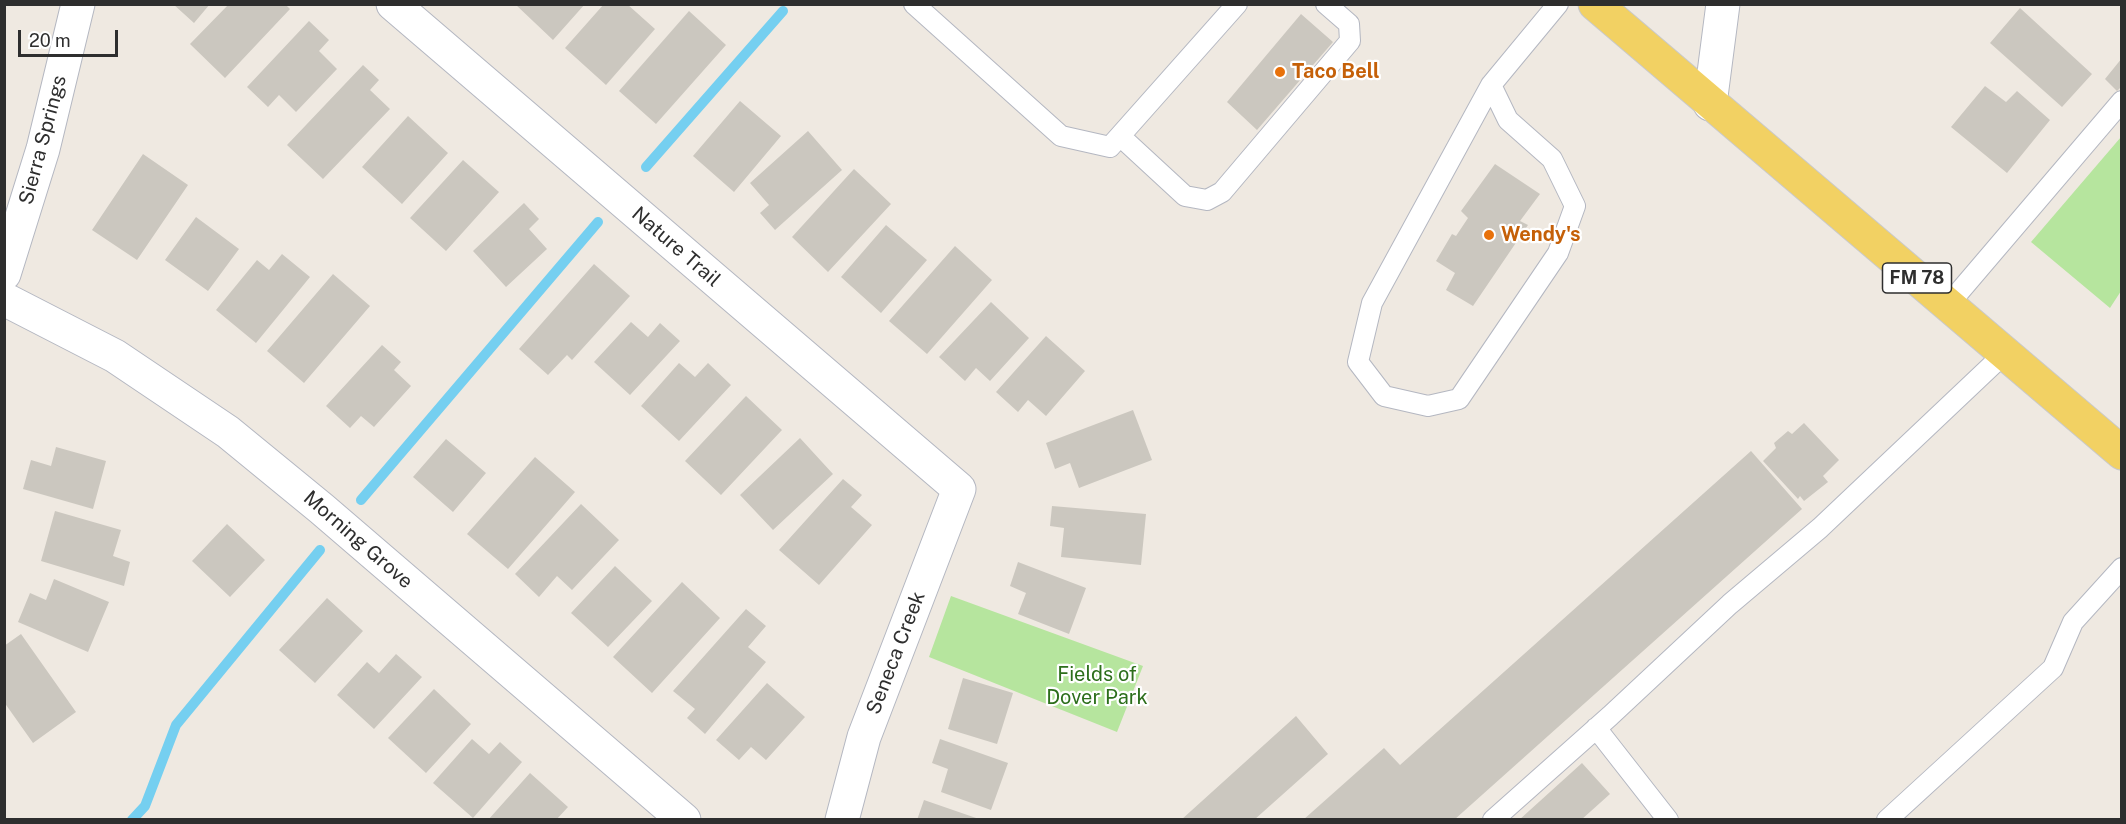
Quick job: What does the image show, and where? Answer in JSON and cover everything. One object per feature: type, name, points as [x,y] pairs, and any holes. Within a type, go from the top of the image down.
[{"type":"main road","name":"FM 78","points":[[1595,4],[2121,453]]},
{"type":"street","name":"Sierra Springs","points":[[4,274],[43,149],[78,4]]},
{"type":"street","name":"Nature Trail","points":[[393,4],[959,489]]},
{"type":"street","points":[[1710,104],[1723,4]]},
{"type":"street","name":"Morning Grove","points":[[4,299],[115,356],[228,432],[322,509],[684,819]]},
{"type":"street","name":"Seneca Creek","points":[[842,819],[864,737],[959,489]]},
{"type":"lane","points":[[914,4],[1061,136],[1110,147],[1237,4]]},
{"type":"lane","points":[[1120,136],[1185,196],[1206,200],[1222,192],[1350,41],[1349,24],[1326,4]]},
{"type":"lane","points":[[1491,85],[1508,120],[1552,159],[1575,206],[1558,253],[1459,399],[1428,406],[1384,396],[1359,362],[1372,303],[1491,85],[1558,4]]},
{"type":"lane","points":[[1948,305],[2121,101]]},
{"type":"lane","points":[[1492,819],[1596,728],[1730,604],[1820,528],[2005,353]]},
{"type":"lane","points":[[1887,819],[2054,668],[2073,622],[2121,568]]},
{"type":"lane","points":[[1596,728],[1668,819]]},
{"type":"green space","points":[[2121,137],[2121,291],[2110,308],[2031,242]]},
{"type":"green space","name":"Fields of Dover Park","points":[[951,596],[1143,666],[1117,732],[929,657]]},
{"type":"building","points":[[173,4],[210,4],[194,23]]},
{"type":"building","points":[[229,4],[285,4],[290,9],[225,78],[190,44]]},
{"type":"building","points":[[515,4],[585,4],[553,40]]},
{"type":"building","points":[[604,4],[627,4],[655,29],[606,85],[565,48]]},
{"type":"building","points":[[2020,8],[2092,74],[2062,107],[1990,43]]},
{"type":"building","points":[[689,11],[726,45],[656,124],[619,91]]},
{"type":"building","name":"Taco Bell","points":[[1301,14],[1333,42],[1257,130],[1227,102]]},
{"type":"building","points":[[309,21],[329,40],[319,51],[337,69],[296,112],[279,95],[268,107],[247,87]]},
{"type":"building","points":[[2122,58],[2122,86],[2117,91],[2105,79]]},
{"type":"building","points":[[363,65],[379,80],[370,90],[390,109],[323,179],[287,145]]},
{"type":"building","points":[[1985,86],[2006,102],[2017,91],[2050,120],[2007,173],[1951,127]]},
{"type":"building","points":[[740,101],[781,136],[734,192],[693,156]]},
{"type":"building","points":[[408,116],[448,153],[402,204],[362,167]]},
{"type":"building","points":[[808,131],[842,170],[775,230],[760,213],[769,205],[750,183]]},
{"type":"building","points":[[143,154],[188,185],[137,260],[92,230]]},
{"type":"building","points":[[463,160],[499,192],[446,251],[410,218]]},
{"type":"building","name":"Wendy's","points":[[1495,164],[1540,194],[1520,221],[1528,225],[1473,306],[1446,290],[1455,273],[1436,261],[1452,234],[1456,236],[1468,218],[1461,211]]},
{"type":"building","points":[[854,169],[891,204],[828,272],[792,237]]},
{"type":"building","points":[[524,203],[539,219],[529,229],[547,249],[506,287],[473,251]]},
{"type":"building","points":[[196,217],[239,249],[208,291],[165,260]]},
{"type":"building","points":[[886,225],[927,260],[881,313],[841,277]]},
{"type":"building","points":[[955,246],[992,280],[927,354],[889,321]]},
{"type":"building","points":[[282,254],[310,277],[256,343],[216,310],[257,260],[269,270]]},
{"type":"building","points":[[594,264],[630,296],[572,360],[567,355],[548,375],[519,349]]},
{"type":"building","points":[[333,274],[370,306],[304,383],[267,351]]},
{"type":"building","points":[[991,302],[1029,338],[990,381],[976,368],[965,381],[939,357]]},
{"type":"building","points":[[631,322],[648,337],[660,323],[680,341],[630,395],[594,362]]},
{"type":"building","points":[[1046,336],[1085,371],[1046,416],[1028,400],[1018,412],[996,392]]},
{"type":"building","points":[[382,345],[401,362],[394,370],[411,386],[374,427],[361,416],[350,428],[326,406]]},
{"type":"building","points":[[679,363],[695,377],[708,363],[731,385],[679,441],[641,406]]},
{"type":"building","points":[[746,396],[782,430],[721,495],[685,461]]},
{"type":"building","points":[[1133,410],[1152,460],[1079,488],[1070,463],[1055,469],[1046,443]]},
{"type":"building","points":[[1804,423],[1839,460],[1823,476],[1828,482],[1804,501],[1800,496],[1798,499],[1763,461],[1776,448],[1774,443],[1788,431],[1792,434]]},
{"type":"building","points":[[800,438],[833,474],[773,530],[740,495]]},
{"type":"building","points":[[446,439],[486,473],[453,512],[413,477]]},
{"type":"building","points":[[56,447],[106,461],[93,509],[23,489],[31,460],[51,466]]},
{"type":"building","points":[[1751,451],[1802,509],[1454,820],[1303,820],[1384,748],[1400,765]]},
{"type":"building","points":[[535,457],[575,492],[508,569],[467,534]]},
{"type":"building","points":[[843,479],[862,495],[851,507],[872,525],[819,585],[779,550]]},
{"type":"building","points":[[581,504],[619,540],[572,590],[557,576],[539,597],[515,574]]},
{"type":"building","points":[[1052,506],[1146,514],[1141,565],[1061,557],[1064,528],[1050,526]]},
{"type":"building","points":[[55,511],[121,530],[113,556],[130,562],[124,586],[41,561]]},
{"type":"building","points":[[227,524],[265,560],[230,597],[192,561]]},
{"type":"building","points":[[1018,562],[1086,588],[1069,634],[1018,614],[1026,593],[1010,586]]},
{"type":"building","points":[[615,566],[652,601],[608,647],[571,613]]},
{"type":"building","points":[[54,579],[109,602],[88,652],[18,622],[30,593],[46,600]]},
{"type":"building","points":[[682,582],[720,618],[652,693],[613,657]]},
{"type":"building","points":[[327,598],[363,631],[315,683],[279,650]]},
{"type":"building","points":[[746,609],[766,626],[748,647],[766,662],[705,734],[687,718],[695,709],[673,691]]},
{"type":"building","points":[[21,634],[76,712],[33,743],[4,702],[4,646]]},
{"type":"building","points":[[396,654],[422,677],[374,729],[337,695],[367,662],[379,673]]},
{"type":"building","points":[[963,678],[1013,693],[997,744],[948,729]]},
{"type":"building","points":[[767,683],[805,717],[766,760],[751,747],[739,760],[716,740]]},
{"type":"building","points":[[434,689],[471,724],[426,773],[388,738]]},
{"type":"building","points":[[1296,716],[1328,754],[1254,820],[1181,820]]},
{"type":"building","points":[[472,739],[489,754],[500,742],[522,762],[473,818],[433,783]]},
{"type":"building","points":[[940,739],[1008,763],[991,810],[941,792],[948,769],[932,763]]},
{"type":"building","points":[[1582,763],[1610,794],[1581,820],[1519,820]]},
{"type":"building","points":[[530,773],[568,807],[556,820],[488,820]]},
{"type":"building","points":[[924,800],[979,819],[979,820],[917,820]]},
{"type":"waterway","points":[[646,167],[783,11]]},
{"type":"waterway","points":[[361,500],[598,222]]},
{"type":"waterway","points":[[132,820],[145,806],[176,725],[320,550]]},
{"type":"place","name":"Taco Bell","points":[[1280,72]]},
{"type":"place","name":"Wendy's","points":[[1489,235]]}]
